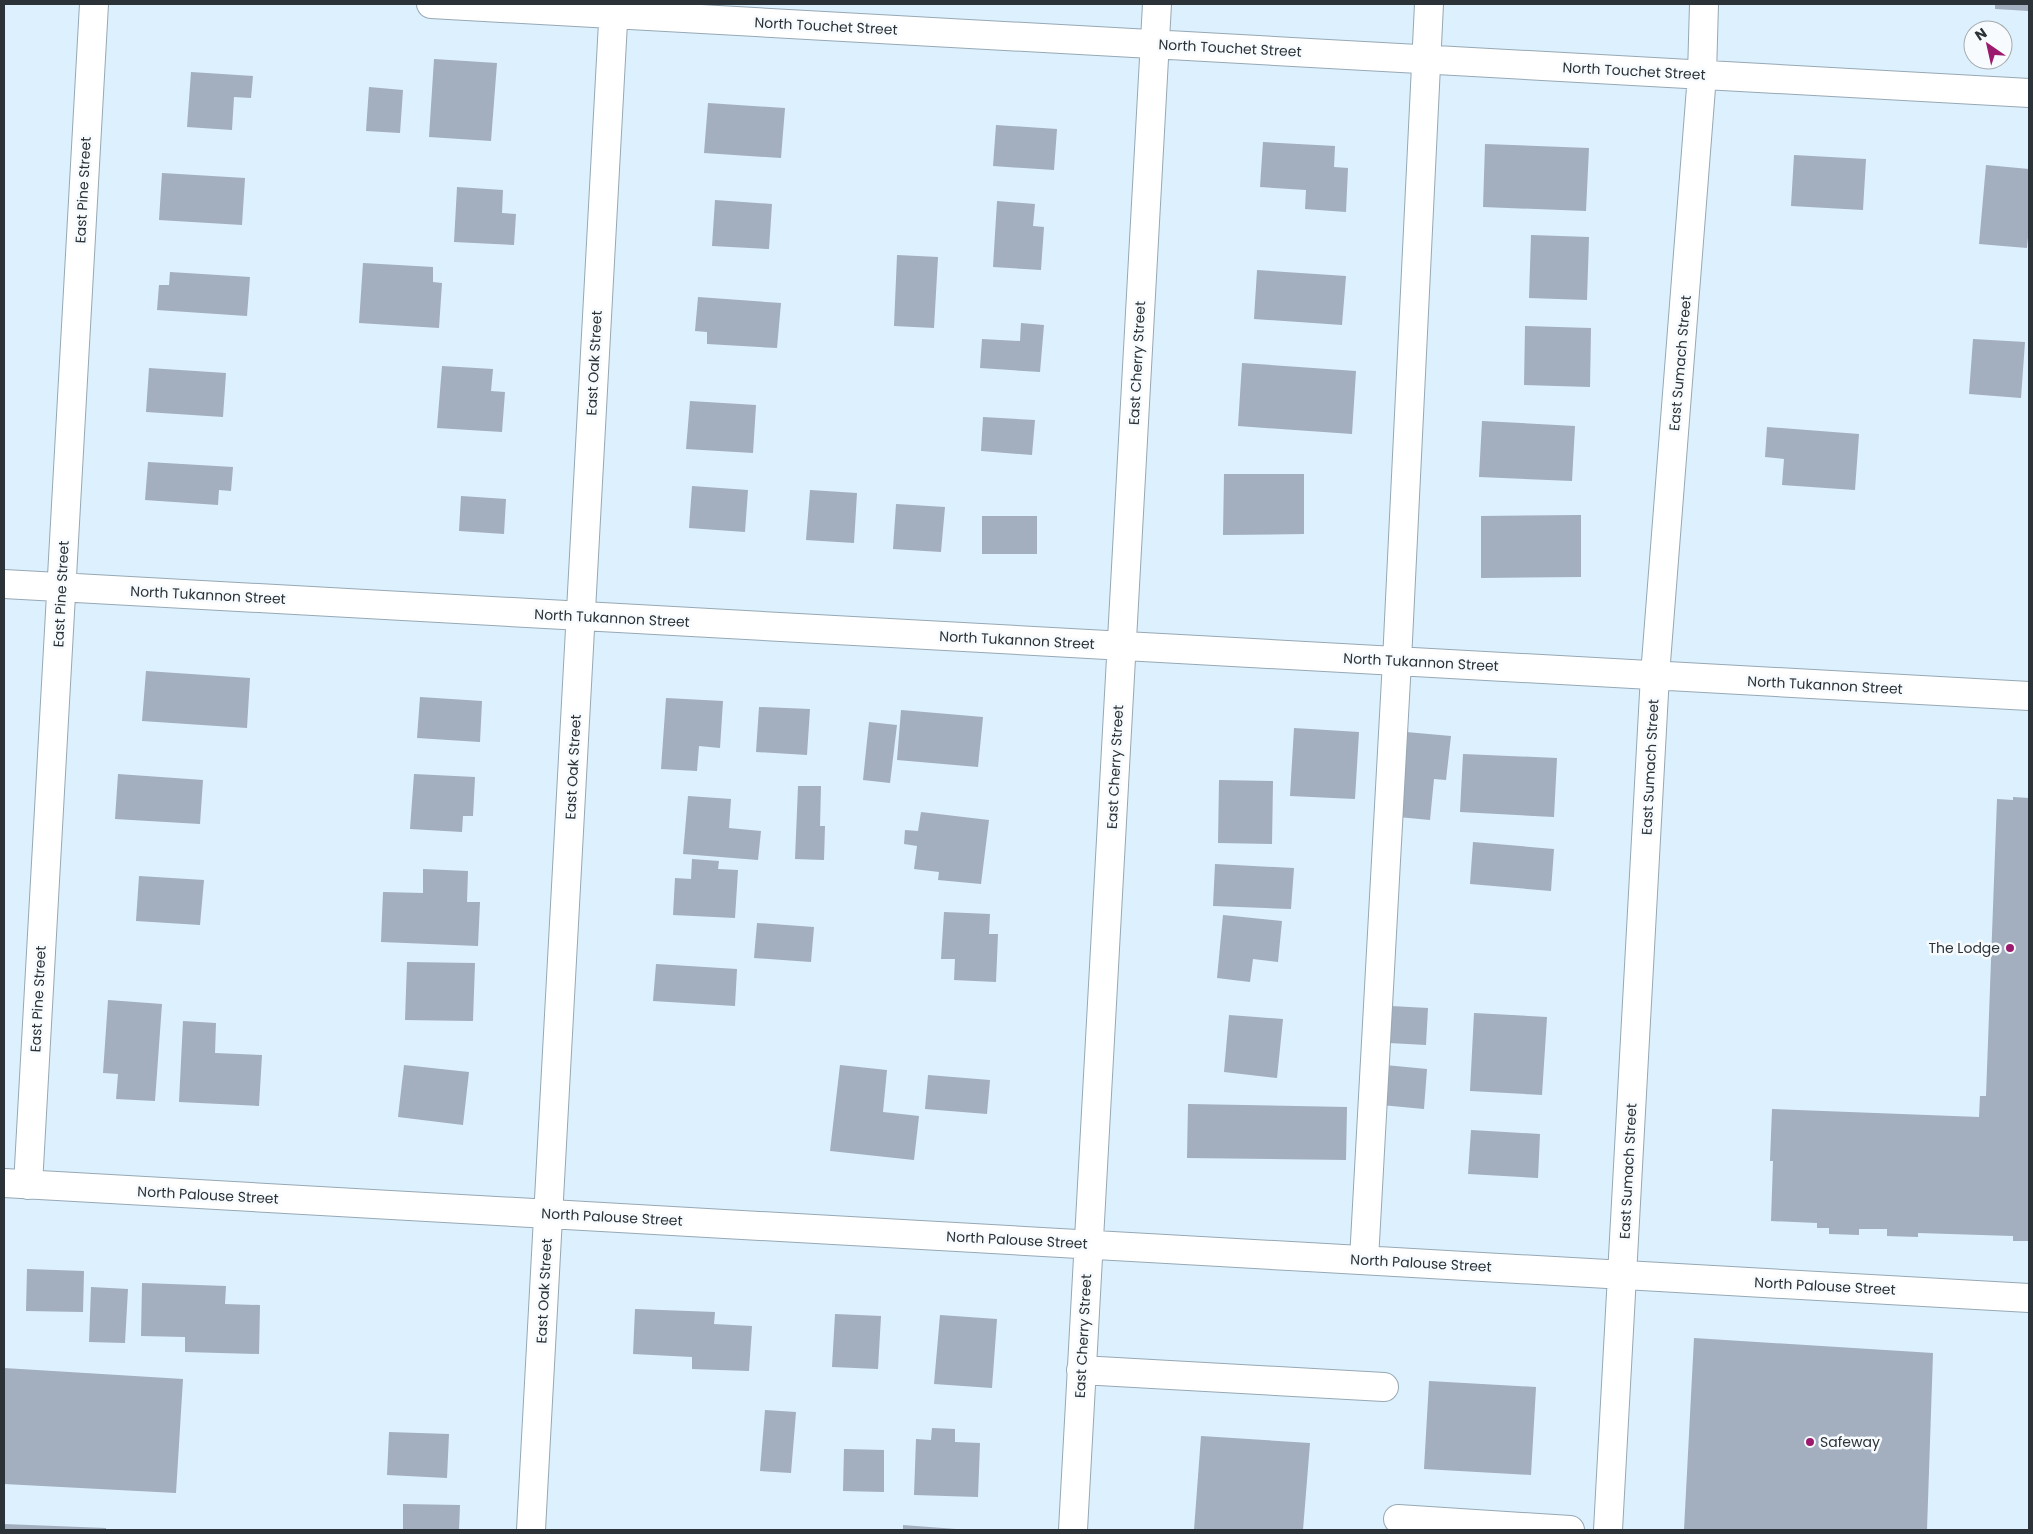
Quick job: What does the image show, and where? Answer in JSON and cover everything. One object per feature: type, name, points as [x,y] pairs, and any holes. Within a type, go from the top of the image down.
[{"type":"street","name":"East Pine Street","points":[[16,1184],[61,587],[94,4]]},
{"type":"street","name":"North Touchet Street","points":[[431,4],[614,9],[1154,44],[2029,93]]},
{"type":"street","name":"East Cherry Street","points":[[1073,1530],[1157,4]]},
{"type":"street","points":[[1364,1260],[1397,661],[1429,4]]},
{"type":"street","name":"East Sumach Street","points":[[1608,1530],[1655,675],[1702,75],[1704,4]]},
{"type":"street","name":"East Oak Street","points":[[532,1530],[614,9]]},
{"type":"street","name":"North Tukannon Street","points":[[4,584],[2029,696]]},
{"type":"street","name":"North Palouse Street","points":[[16,1184],[2029,1298]]},
{"type":"street","points":[[1081,1370],[1384,1387]]},
{"type":"street","points":[[1398,1519],[1570,1530]]},
{"type":"building","points":[[1995,4],[2029,4],[2029,11],[1995,9]]},
{"type":"building","points":[[434,59],[497,63],[491,141],[429,137]]},
{"type":"building","points":[[191,72],[253,76],[251,98],[234,97],[232,130],[187,127]]},
{"type":"building","points":[[369,87],[403,90],[400,133],[366,131]]},
{"type":"building","points":[[708,103],[785,108],[781,158],[704,153]]},
{"type":"building","points":[[996,125],[1057,129],[1054,170],[993,166]]},
{"type":"building","points":[[1263,142],[1335,146],[1334,167],[1348,168],[1346,212],[1305,209],[1306,190],[1260,187]]},
{"type":"building","points":[[1485,144],[1589,148],[1586,211],[1483,207]]},
{"type":"building","points":[[1794,155],[1866,159],[1863,210],[1791,206]]},
{"type":"building","points":[[1986,165],[2029,169],[2027,248],[1979,244]]},
{"type":"building","points":[[162,173],[245,178],[242,225],[159,220]]},
{"type":"building","points":[[457,187],[503,190],[502,213],[516,214],[514,245],[454,242]]},
{"type":"building","points":[[715,200],[772,204],[769,249],[712,246]]},
{"type":"building","points":[[997,201],[1035,204],[1033,226],[1044,227],[1041,270],[993,267]]},
{"type":"building","points":[[1531,235],[1589,237],[1587,300],[1529,298]]},
{"type":"building","points":[[897,255],[938,257],[934,328],[894,326]]},
{"type":"building","points":[[363,263],[433,267],[433,282],[442,283],[439,328],[359,323]]},
{"type":"building","points":[[1257,270],[1346,276],[1342,325],[1254,319]]},
{"type":"building","points":[[170,272],[250,277],[247,316],[157,310],[159,285],[169,285]]},
{"type":"building","points":[[698,297],[781,303],[777,348],[707,344],[707,332],[695,331]]},
{"type":"building","points":[[1021,323],[1044,325],[1040,372],[980,368],[982,339],[1020,341]]},
{"type":"building","points":[[1525,326],[1591,328],[1590,387],[1524,385]]},
{"type":"building","points":[[1973,339],[2025,342],[2021,398],[1969,394]]},
{"type":"building","points":[[1242,363],[1356,371],[1352,434],[1238,426]]},
{"type":"building","points":[[442,366],[493,369],[491,391],[505,392],[502,432],[437,428]]},
{"type":"building","points":[[149,368],[226,373],[223,417],[146,412]]},
{"type":"building","points":[[690,401],[756,405],[753,453],[686,449]]},
{"type":"building","points":[[983,417],[1035,420],[1032,455],[981,451]]},
{"type":"building","points":[[1482,421],[1575,426],[1572,481],[1479,477]]},
{"type":"building","points":[[1767,427],[1859,434],[1855,490],[1782,485],[1784,459],[1765,457]]},
{"type":"building","points":[[148,462],[233,467],[231,491],[219,490],[218,505],[145,500]]},
{"type":"building","points":[[1224,474],[1304,474],[1304,534],[1223,535]]},
{"type":"building","points":[[692,486],[748,490],[745,532],[689,528]]},
{"type":"building","points":[[810,490],[857,493],[854,543],[806,540]]},
{"type":"building","points":[[461,496],[506,499],[504,534],[459,531]]},
{"type":"building","points":[[896,504],[945,507],[941,552],[893,549]]},
{"type":"building","points":[[1581,515],[1581,577],[1481,578],[1481,516]]},
{"type":"building","points":[[982,516],[1037,516],[1037,554],[982,554]]},
{"type":"building","points":[[146,671],[250,678],[247,728],[142,721]]},
{"type":"building","points":[[420,697],[482,701],[480,742],[417,738]]},
{"type":"building","points":[[666,698],[723,701],[720,748],[699,746],[697,771],[661,769]]},
{"type":"building","points":[[759,707],[810,709],[807,755],[756,752]]},
{"type":"building","points":[[901,710],[983,717],[978,767],[897,760]]},
{"type":"building","points":[[869,722],[897,725],[890,783],[863,780]]},
{"type":"building","points":[[1294,728],[1359,732],[1355,799],[1290,796]]},
{"type":"building","points":[[1406,732],[1451,736],[1446,780],[1434,779],[1430,820],[1398,817]]},
{"type":"building","points":[[1463,754],[1557,758],[1554,817],[1460,812]]},
{"type":"building","points":[[118,774],[203,780],[200,824],[115,819]]},
{"type":"building","points":[[414,774],[475,777],[473,816],[463,816],[462,832],[410,829]]},
{"type":"building","points":[[1219,780],[1273,781],[1272,844],[1218,843]]},
{"type":"building","points":[[798,786],[821,786],[820,826],[825,826],[824,860],[795,859]]},
{"type":"building","points":[[688,796],[731,799],[729,828],[761,831],[758,860],[683,854]]},
{"type":"building","name":"The Lodge","points":[[2013,797],[2029,798],[2029,1241],[2013,1241],[2013,1236],[1918,1233],[1918,1237],[1887,1236],[1887,1229],[1859,1229],[1859,1235],[1829,1234],[1829,1228],[1817,1228],[1817,1223],[1771,1221],[1773,1161],[1770,1161],[1772,1109],[1979,1117],[1980,1096],[1986,1096],[1997,799],[2013,800]]},
{"type":"building","points":[[921,812],[989,820],[981,884],[938,880],[939,872],[914,869],[917,846],[904,844],[905,830],[918,831]]},
{"type":"building","points":[[1473,842],[1554,849],[1551,891],[1470,884]]},
{"type":"building","points":[[692,859],[719,861],[718,869],[738,870],[735,918],[673,915],[675,878],[691,879]]},
{"type":"building","points":[[1215,864],[1294,868],[1291,909],[1213,906]]},
{"type":"building","points":[[423,869],[468,871],[467,902],[480,902],[478,946],[381,942],[383,892],[423,893]]},
{"type":"building","points":[[139,876],[204,880],[200,925],[136,921]]},
{"type":"building","points":[[944,912],[990,914],[989,934],[998,934],[996,982],[954,980],[955,959],[941,959]]},
{"type":"building","points":[[1223,915],[1282,921],[1278,962],[1253,959],[1250,982],[1217,978]]},
{"type":"building","points":[[757,923],[814,927],[811,962],[754,958]]},
{"type":"building","points":[[407,962],[475,963],[473,1021],[405,1020]]},
{"type":"building","points":[[656,964],[737,969],[735,1006],[653,1001]]},
{"type":"building","points":[[108,1000],[162,1004],[155,1101],[116,1099],[118,1074],[103,1073]]},
{"type":"building","points":[[1391,1006],[1428,1008],[1426,1045],[1389,1043]]},
{"type":"building","points":[[1474,1013],[1547,1017],[1542,1095],[1470,1091]]},
{"type":"building","points":[[1229,1015],[1283,1019],[1277,1078],[1224,1072]]},
{"type":"building","points":[[183,1021],[216,1023],[215,1053],[262,1055],[259,1106],[179,1102]]},
{"type":"building","points":[[404,1065],[469,1072],[463,1125],[398,1117]]},
{"type":"building","points":[[840,1065],[887,1070],[883,1112],[919,1116],[914,1160],[830,1151]]},
{"type":"building","points":[[1385,1065],[1427,1069],[1424,1109],[1381,1105]]},
{"type":"building","points":[[928,1075],[990,1080],[987,1114],[925,1109]]},
{"type":"building","points":[[1188,1104],[1347,1107],[1346,1160],[1187,1158]]},
{"type":"building","points":[[1471,1130],[1540,1134],[1538,1178],[1468,1174]]},
{"type":"building","points":[[27,1269],[84,1271],[83,1312],[26,1311]]},
{"type":"building","points":[[142,1283],[226,1286],[225,1304],[260,1305],[259,1354],[185,1352],[185,1337],[141,1336]]},
{"type":"building","points":[[91,1287],[128,1289],[125,1343],[89,1342]]},
{"type":"building","points":[[635,1309],[715,1312],[714,1324],[752,1326],[749,1371],[692,1369],[692,1357],[633,1354]]},
{"type":"building","points":[[835,1314],[881,1316],[878,1369],[832,1367]]},
{"type":"building","points":[[940,1315],[997,1319],[992,1388],[934,1384]]},
{"type":"building","name":"Safeway","points":[[1694,1338],[1933,1353],[1927,1530],[1684,1530]]},
{"type":"building","points":[[4,1368],[183,1379],[176,1493],[4,1484]]},
{"type":"building","points":[[1429,1381],[1536,1387],[1531,1475],[1424,1469]]},
{"type":"building","points":[[765,1410],[796,1412],[791,1473],[760,1471]]},
{"type":"building","points":[[932,1428],[955,1429],[955,1442],[980,1443],[978,1497],[914,1495],[916,1439],[931,1440]]},
{"type":"building","points":[[389,1432],[449,1434],[447,1478],[387,1475]]},
{"type":"building","points":[[1201,1436],[1310,1443],[1303,1530],[1194,1530]]},
{"type":"building","points":[[844,1449],[884,1450],[884,1492],[843,1491]]},
{"type":"building","points":[[403,1504],[460,1505],[459,1530],[403,1530]]},
{"type":"building","points":[[4,1524],[106,1528],[106,1530],[4,1530]]},
{"type":"building","points":[[903,1525],[956,1529],[956,1530],[903,1530]]},
{"type":"place","name":"The Lodge","points":[[2010,948]]},
{"type":"place","name":"Safeway","points":[[1810,1442]]}]
